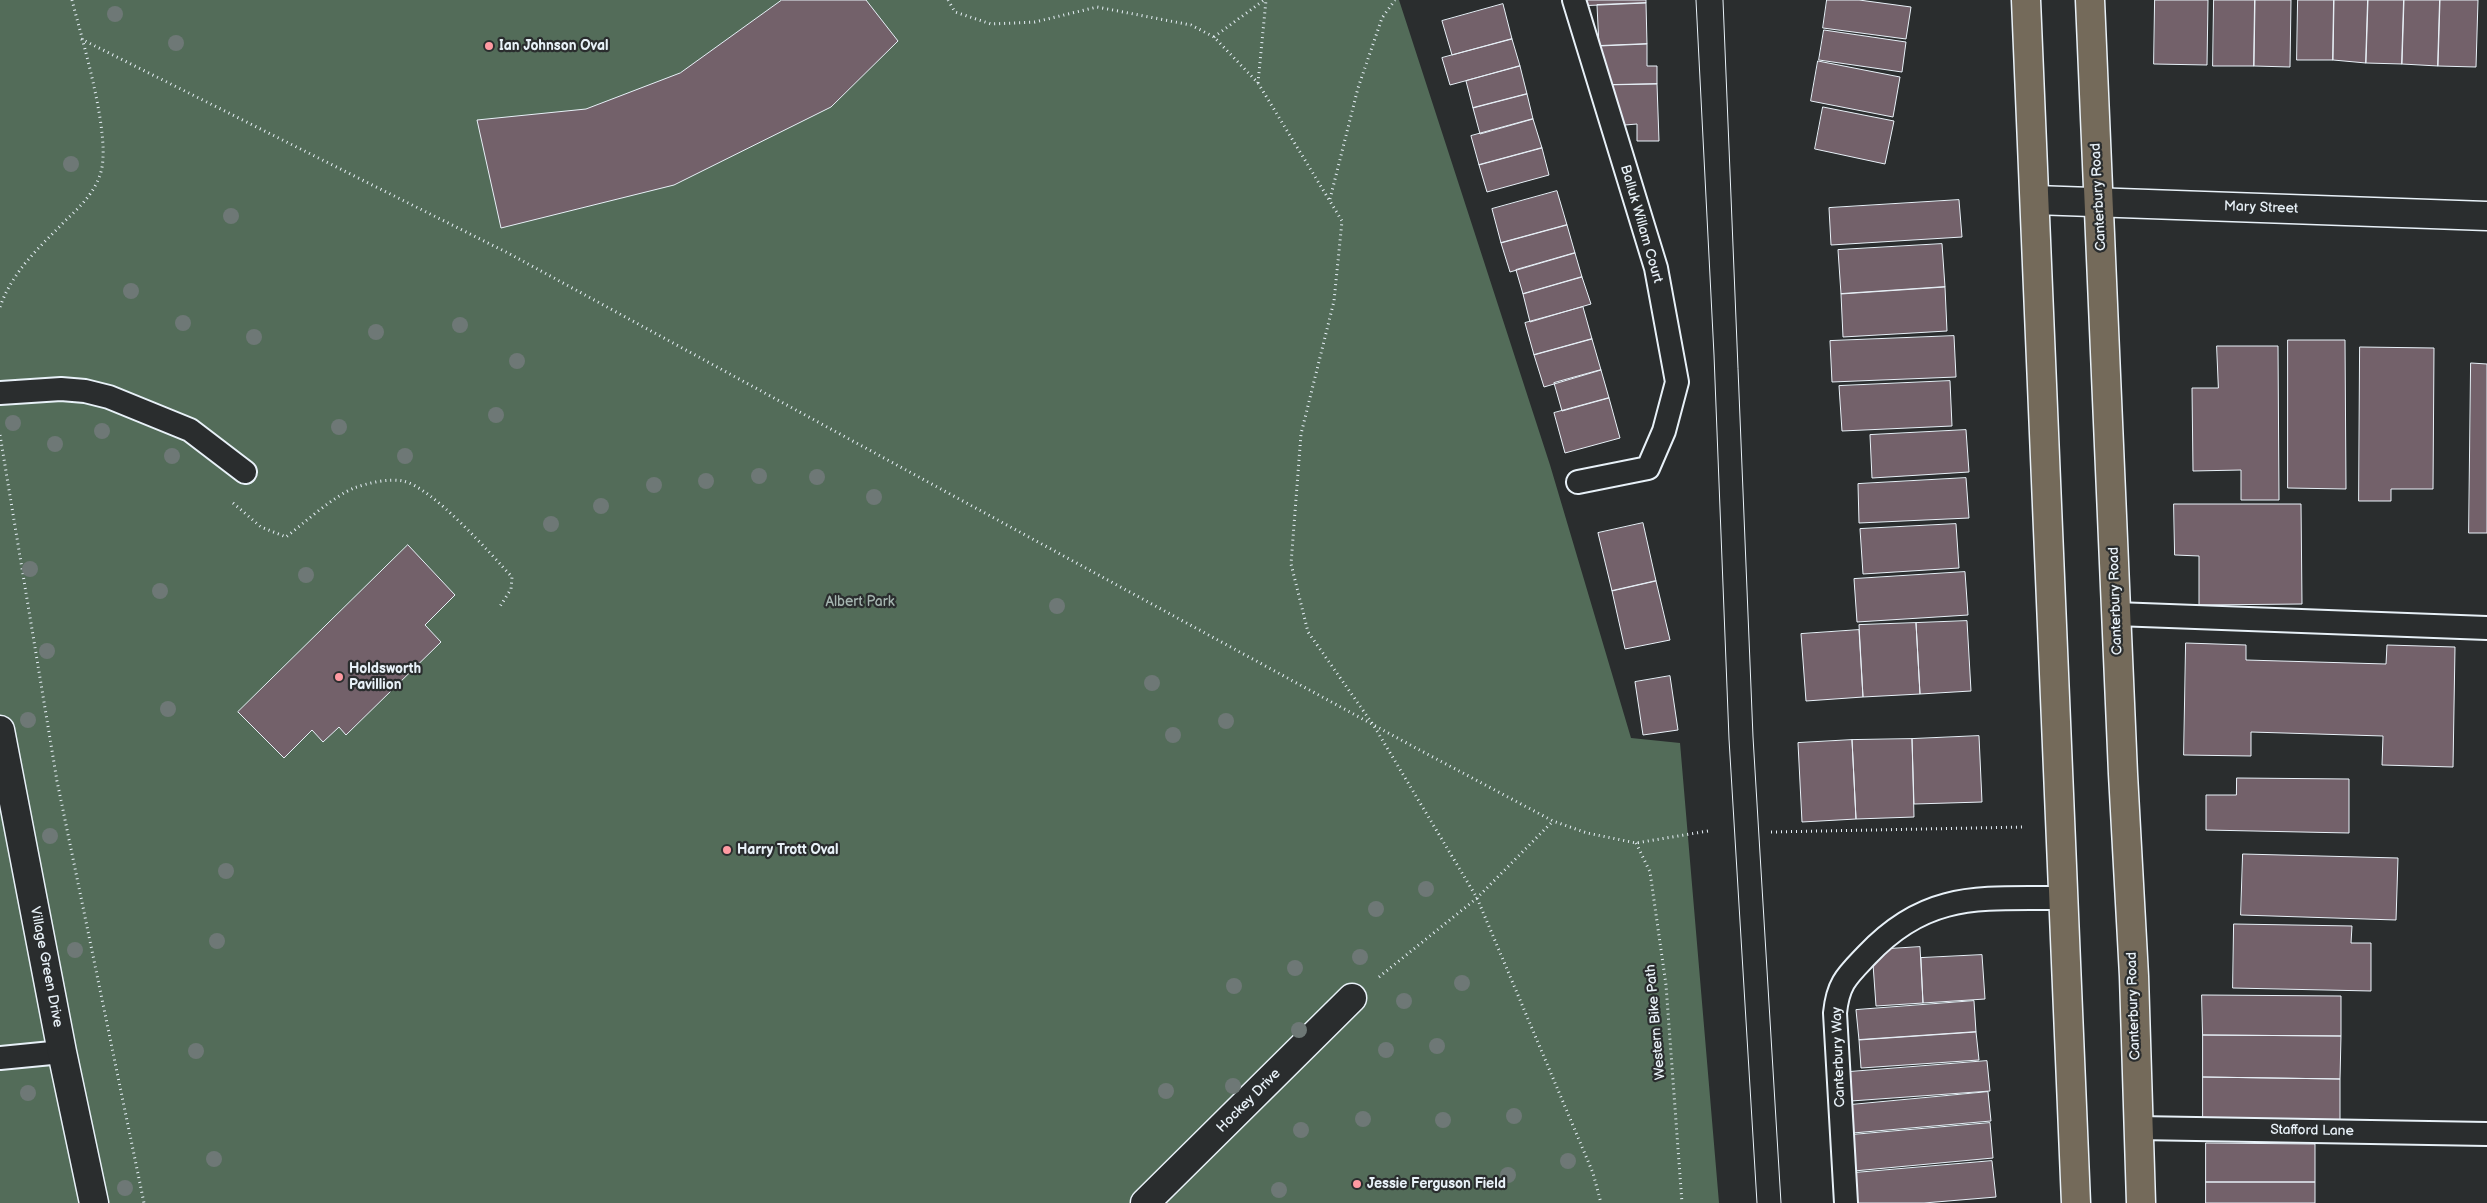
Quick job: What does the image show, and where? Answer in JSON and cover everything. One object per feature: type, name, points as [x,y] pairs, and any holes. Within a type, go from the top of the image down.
[{"type":"main road","points":[[2026,0],[2062,826],[2063,898],[2076,1203]]},
{"type":"main road","name":"Canterbury Road","points":[[2090,0],[2116,614],[2134,976],[2141,1203]]},
{"type":"street","name":"Mary Street","points":[[2035,200],[2487,216]]},
{"type":"street","name":"Village Green Drive","points":[[0,730],[62,1052],[94,1203]]},
{"type":"street","name":"Hockey Drive","points":[[1146,1203],[1352,998]]},
{"type":"lane","name":"Balluk Willam Court","points":[[1574,0],[1656,268],[1677,382],[1664,432],[1648,468],[1578,482]]},
{"type":"lane","points":[[0,393],[61,389],[85,391],[109,397],[190,430],[245,472]]},
{"type":"lane","points":[[2116,614],[2487,628]]},
{"type":"lane","name":"Canterbury Way","points":[[1846,1203],[1835,1012],[1837,993],[1844,979],[1899,926],[1939,906],[1978,899],[2063,898]]},
{"type":"lane","points":[[0,1058],[62,1052]]},
{"type":"lane","name":"Stafford Lane","points":[[2138,1128],[2487,1134]]},
{"type":"path","points":[[0,307],[14,277],[24,262],[79,208],[92,192],[101,174],[104,155],[103,131],[72,0]]},
{"type":"path","points":[[948,0],[956,12],[991,24],[1036,22],[1097,7],[1191,25],[1214,37],[1258,84],[1342,220],[1334,301],[1301,434],[1291,564],[1308,632],[1374,726],[1477,898],[1593,1173],[1601,1203]]},
{"type":"path","points":[[1214,37],[1265,0]]},
{"type":"path","points":[[1258,84],[1265,0]]},
{"type":"path","points":[[1330,200],[1358,88],[1382,18],[1395,0]]},
{"type":"path","points":[[82,39],[508,253],[1374,726],[1553,821],[1587,833],[1636,843],[1708,831]]},
{"type":"path","points":[[0,435],[56,781],[144,1203]]},
{"type":"path","points":[[228,499],[262,528],[286,537],[353,488],[382,482],[404,481],[423,490],[471,533],[512,576],[511,589],[499,608]]},
{"type":"path","points":[[1352,998],[1477,898],[1553,821]]},
{"type":"path","points":[[1771,832],[2062,826]]},
{"type":"path","name":"Western Bike Path","points":[[1636,843],[1650,872],[1666,985],[1682,1203]]},
{"type":"green space","name":"Albert Park","points":[[0,0],[1399,0],[1550,465],[1631,738],[1680,743],[1719,1203],[0,1203]]},
{"type":"building","points":[[782,0],[866,0],[898,41],[831,107],[674,185],[501,228],[477,120],[586,109],[680,73]]},
{"type":"building","points":[[1575,0],[1646,0],[1646,3],[1576,6]]},
{"type":"building","points":[[1827,0],[1859,0],[1911,7],[1906,39],[1823,28]]},
{"type":"building","points":[[2155,0],[2208,0],[2207,65],[2154,64]]},
{"type":"building","points":[[2214,0],[2255,0],[2254,66],[2213,66]]},
{"type":"building","points":[[2255,0],[2291,0],[2290,67],[2254,66]]},
{"type":"building","points":[[2298,0],[2334,0],[2333,60],[2297,60]]},
{"type":"building","points":[[2334,0],[2368,0],[2366,63],[2333,60]]},
{"type":"building","points":[[2368,0],[2404,0],[2402,64],[2366,63]]},
{"type":"building","points":[[2404,0],[2440,0],[2438,66],[2402,64]]},
{"type":"building","points":[[2440,0],[2478,0],[2476,67],[2438,66]]},
{"type":"building","points":[[1646,3],[1647,44],[1599,46],[1597,5]]},
{"type":"building","points":[[1503,4],[1512,39],[1452,55],[1442,21]]},
{"type":"building","points":[[1824,30],[1906,42],[1902,72],[1819,60]]},
{"type":"building","points":[[1512,39],[1520,66],[1450,85],[1442,58]]},
{"type":"building","points":[[1647,44],[1647,66],[1657,66],[1657,84],[1600,85],[1599,46]]},
{"type":"building","points":[[1818,61],[1900,77],[1893,117],[1811,101]]},
{"type":"building","points":[[1520,66],[1527,94],[1473,108],[1466,81]]},
{"type":"building","points":[[1657,84],[1659,141],[1637,141],[1637,124],[1613,126],[1611,85]]},
{"type":"building","points":[[1527,94],[1533,119],[1480,134],[1473,108]]},
{"type":"building","points":[[1823,107],[1894,121],[1885,164],[1815,149]]},
{"type":"building","points":[[1533,119],[1542,148],[1479,165],[1471,136]]},
{"type":"building","points":[[1542,148],[1549,175],[1487,192],[1479,165]]},
{"type":"building","points":[[1557,191],[1567,225],[1501,243],[1492,209]]},
{"type":"building","points":[[1959,200],[1962,237],[1831,245],[1829,208]]},
{"type":"building","points":[[1567,225],[1575,253],[1510,272],[1501,243]]},
{"type":"building","points":[[1942,244],[1945,287],[1841,294],[1838,250]]},
{"type":"building","points":[[1575,253],[1582,277],[1523,294],[1516,270]]},
{"type":"building","points":[[1582,277],[1591,304],[1530,322],[1523,294]]},
{"type":"building","points":[[1945,287],[1947,331],[1843,337],[1841,294]]},
{"type":"building","points":[[1583,307],[1592,339],[1534,355],[1525,323]]},
{"type":"building","points":[[1954,336],[1956,377],[1832,382],[1830,341]]},
{"type":"building","points":[[1592,339],[1601,370],[1544,387],[1534,355]]},
{"type":"building","points":[[2288,340],[2345,340],[2346,489],[2288,488]]},
{"type":"building","points":[[2217,346],[2278,346],[2279,500],[2241,500],[2241,470],[2193,471],[2192,388],[2218,388]]},
{"type":"building","points":[[2360,347],[2434,348],[2433,489],[2391,489],[2391,501],[2359,501]]},
{"type":"building","points":[[2471,363],[2487,364],[2487,533],[2469,533]]},
{"type":"building","points":[[1601,370],[1609,398],[1562,411],[1554,383]]},
{"type":"building","points":[[1950,381],[1952,426],[1842,431],[1839,386]]},
{"type":"building","points":[[1609,398],[1620,438],[1565,453],[1554,413]]},
{"type":"building","points":[[1966,430],[1969,472],[1872,478],[1870,435]]},
{"type":"building","points":[[1966,478],[1969,518],[1859,523],[1858,484]]},
{"type":"building","points":[[2174,504],[2301,504],[2302,604],[2199,605],[2199,556],[2175,555]]},
{"type":"building","points":[[1643,523],[1656,581],[1612,591],[1598,533]]},
{"type":"building","points":[[1956,524],[1959,568],[1863,574],[1860,529]]},
{"type":"building","name":"Holdsworth Pavillion","points":[[408,545],[455,595],[425,625],[441,642],[346,735],[339,727],[323,742],[312,730],[284,758],[238,712]]},
{"type":"building","points":[[1965,572],[1968,615],[1857,622],[1854,579]]},
{"type":"building","points":[[1656,581],[1670,640],[1625,649],[1612,591]]},
{"type":"building","points":[[1967,621],[1971,691],[1920,694],[1916,623]]},
{"type":"building","points":[[1916,623],[1920,694],[1863,697],[1859,625]]},
{"type":"building","points":[[1859,630],[1863,697],[1806,701],[1801,634]]},
{"type":"building","points":[[2186,643],[2246,645],[2246,660],[2386,664],[2387,645],[2455,647],[2453,767],[2382,765],[2383,736],[2251,732],[2251,756],[2184,755]]},
{"type":"building","points":[[1670,676],[1678,730],[1643,735],[1635,682]]},
{"type":"building","points":[[1979,736],[1982,802],[1914,804],[1912,739]]},
{"type":"building","points":[[1912,739],[1914,817],[1856,819],[1852,740]]},
{"type":"building","points":[[1852,740],[1856,819],[1802,822],[1798,743]]},
{"type":"building","points":[[2237,778],[2349,779],[2349,833],[2206,830],[2206,795],[2236,795]]},
{"type":"building","points":[[2243,854],[2398,858],[2396,920],[2241,915]]},
{"type":"building","points":[[2234,924],[2352,926],[2351,943],[2371,943],[2371,991],[2233,988]]},
{"type":"building","points":[[1920,947],[1923,1003],[1876,1006],[1872,950]]},
{"type":"building","points":[[1982,955],[1985,999],[1923,1003],[1921,958]]},
{"type":"building","points":[[2202,995],[2341,996],[2341,1036],[2203,1035]]},
{"type":"building","points":[[1974,1001],[1976,1032],[1859,1040],[1856,1010]]},
{"type":"building","points":[[1976,1032],[1979,1060],[1861,1068],[1859,1040]]},
{"type":"building","points":[[2203,1035],[2341,1036],[2340,1079],[2203,1077]]},
{"type":"building","points":[[1987,1061],[1990,1091],[1851,1101],[1849,1072]]},
{"type":"building","points":[[2203,1077],[2340,1079],[2340,1120],[2203,1119]]},
{"type":"building","points":[[1988,1092],[1991,1121],[1853,1133],[1850,1105]]},
{"type":"building","points":[[1990,1123],[1993,1158],[1854,1171],[1851,1135]]},
{"type":"building","points":[[2206,1143],[2315,1144],[2315,1182],[2206,1182]]},
{"type":"building","points":[[1992,1161],[1996,1197],[1924,1203],[1857,1203],[1854,1173]]},
{"type":"building","points":[[2206,1182],[2315,1182],[2315,1203],[2206,1203]]},
{"type":"tram line","points":[[1696,0],[1714,355],[1729,739],[1757,1203]]},
{"type":"tram line","points":[[1723,0],[1753,737],[1781,1203]]},
{"type":"place","name":"Ian Johnson Oval","points":[[489,46]]},
{"type":"place","name":"Holdsworth Pavillion","points":[[339,677]]},
{"type":"place","name":"Harry Trott Oval","points":[[727,850]]},
{"type":"place","name":"Jessie Ferguson Field","points":[[1357,1184]]}]
